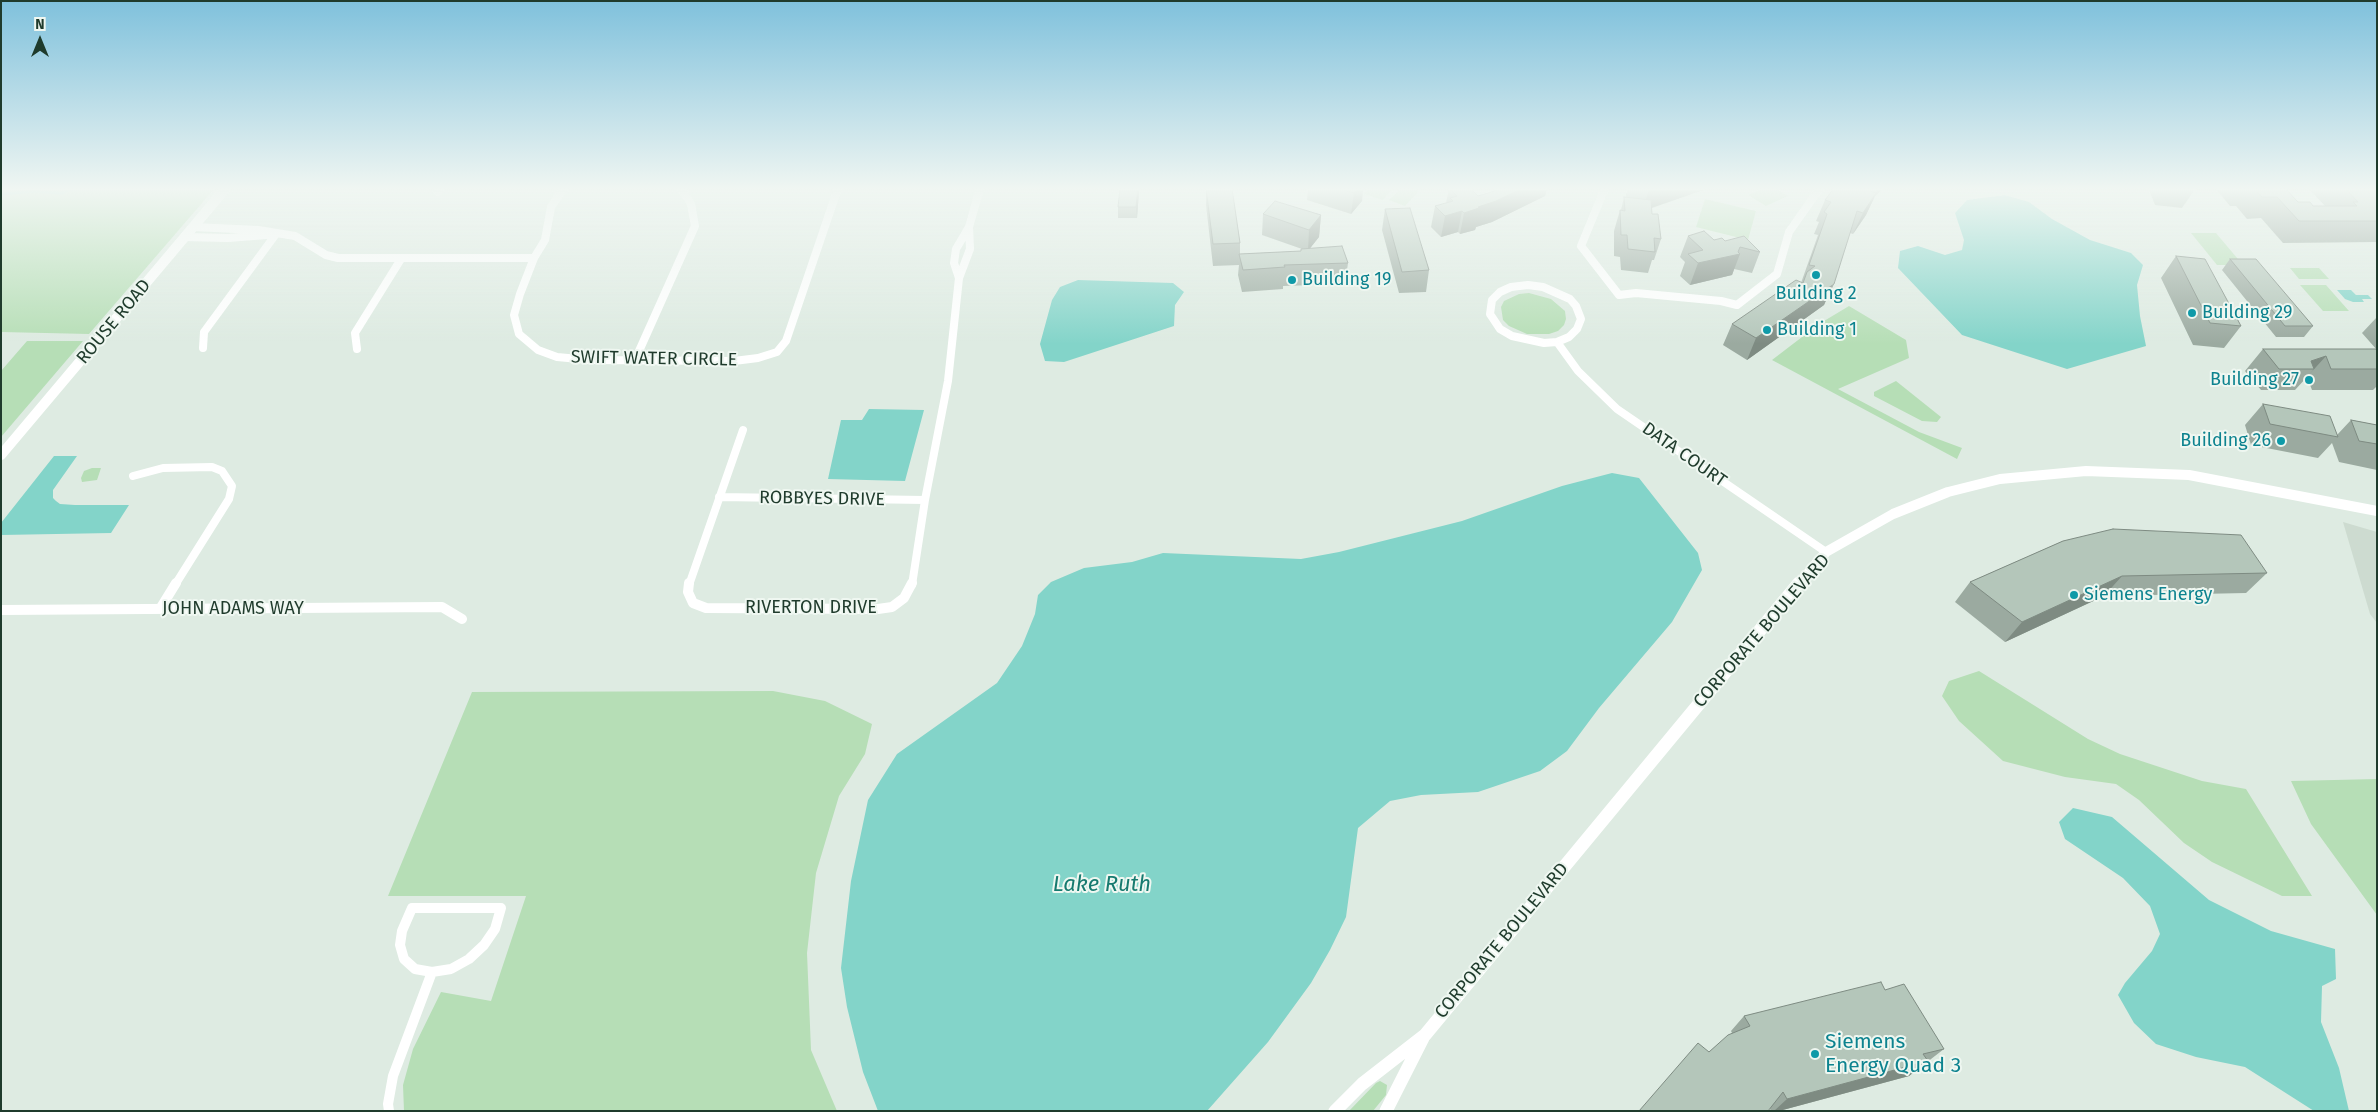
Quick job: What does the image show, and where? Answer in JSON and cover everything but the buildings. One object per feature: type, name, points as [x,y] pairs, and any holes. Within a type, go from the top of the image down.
[{"type":"street","name":"ROUSE ROAD","points":[[1,455],[183,240]]},
{"type":"street","points":[[203,348],[204,332],[272,240]]},
{"type":"street","points":[[301,240],[326,255],[338,258],[534,258]]},
{"type":"street","name":"SWIFT WATER CIRCLE","points":[[545,240],[534,258],[514,314],[519,334],[538,350],[557,357],[734,361],[758,358],[777,352],[786,341],[820,240]]},
{"type":"street","points":[[635,360],[689,240]]},
{"type":"street","name":"RIVERTON DRIVE","points":[[959,278],[954,263],[956,249],[961,240]]},
{"type":"street","name":"RIVERTON DRIVE","points":[[743,430],[689,582],[688,592],[693,603],[706,608],[878,609],[892,606],[904,598],[912,586],[925,500],[948,381],[959,278],[970,249],[969,240]]},
{"type":"street","points":[[1584,240],[1581,246],[1619,295],[1636,293],[1721,300],[1737,305],[1777,274],[1787,240]]},
{"type":"street","points":[[357,349],[355,333],[401,259]]},
{"type":"street","points":[[1528,285],[1543,287],[1570,299],[1576,306],[1581,320],[1578,329],[1556,342],[1527,341],[1506,332],[1492,319],[1489,309],[1492,300],[1500,292],[1511,287],[1528,285]]},
{"type":"street","name":"DATA COURT","points":[[1556,342],[1578,372],[1617,409],[1826,552]]},
{"type":"street","points":[[133,476],[163,468],[212,467],[222,471],[232,486],[229,500],[160,609]]},
{"type":"street","name":"CORPORATE BOULEVARD","points":[[1386,1111],[1425,1035],[1826,552],[1893,514],[1948,492],[2000,480],[2086,471],[2189,475],[2273,490],[2351,508],[2377,511]]},
{"type":"street","name":"ROBBYES DRIVE","points":[[719,497],[925,500]]},
{"type":"street","name":"CORPORATE BOULEVARD","points":[[2351,508],[2377,518]]},
{"type":"street","name":"JOHN ADAMS WAY","points":[[1,610],[442,608],[462,619]]},
{"type":"street","points":[[412,908],[501,908],[495,929],[484,945],[469,959],[451,969],[432,972],[415,969],[404,959],[400,945],[402,931],[412,908]]},
{"type":"street","points":[[389,1111],[388,1104],[393,1076],[432,972]]},
{"type":"street","name":"CORPORATE BOULEVARD","points":[[1335,1111],[1362,1084],[1425,1035]]},
{"type":"shaded area","points":[[2343,522],[2377,532],[2377,623],[2370,614]]},
{"type":"green space","points":[[1,240],[170,240],[89,334],[1,332]]},
{"type":"green space","points":[[2197,240],[2222,240],[2243,265],[2217,265]]},
{"type":"green space","points":[[2290,268],[2319,268],[2329,279],[2299,279]]},
{"type":"green space","points":[[2300,285],[2326,285],[2349,311],[2323,311]]},
{"type":"green space","points":[[1529,293],[1551,299],[1565,311],[1566,319],[1564,325],[1558,331],[1549,334],[1527,334],[1509,326],[1503,320],[1501,307],[1504,301],[1519,294]]},
{"type":"green space","points":[[1849,306],[1906,340],[1909,358],[1838,389],[1919,432],[1962,448],[1957,459],[1772,360],[1819,324]]},
{"type":"green space","points":[[27,341],[83,341],[1,437],[1,371]]},
{"type":"green space","points":[[1896,381],[1941,417],[1937,422],[1922,421],[1874,396],[1874,392]]},
{"type":"green space","points":[[92,468],[101,468],[97,480],[82,482],[81,478],[84,471]]},
{"type":"green space","points":[[1979,671],[2088,739],[2120,754],[2202,781],[2246,789],[2312,896],[2282,896],[2212,862],[2184,843],[2139,800],[2116,784],[2065,777],[2003,761],[1959,721],[1942,696],[1949,681]]},
{"type":"green space","points":[[773,691],[825,701],[872,724],[865,754],[839,796],[816,873],[807,953],[811,1050],[837,1111],[404,1111],[403,1085],[413,1049],[441,992],[491,1001],[526,896],[388,896],[472,692]]},
{"type":"green space","points":[[2377,779],[2377,915],[2311,824],[2291,781]]},
{"type":"green space","points":[[1380,1081],[1387,1085],[1386,1095],[1373,1111],[1349,1111],[1376,1083]]},
{"type":"water","points":[[1964,240],[2090,240],[2131,253],[2143,265],[2137,285],[2140,316],[2146,346],[2067,369],[1962,335],[1898,268],[1900,251],[1918,246],[1945,255],[1962,250]]},
{"type":"water","points":[[1078,280],[1173,283],[1184,292],[1175,305],[1174,326],[1064,362],[1045,361],[1040,344],[1052,300],[1060,287]]},
{"type":"water","points":[[2337,290],[2351,290],[2356,295],[2368,295],[2372,299],[2362,299],[2364,302],[2353,302],[2345,299]]},
{"type":"water","points":[[869,409],[924,410],[905,481],[828,479],[841,420],[862,420]]},
{"type":"water","points":[[54,456],[77,456],[53,490],[53,498],[60,504],[129,505],[111,533],[1,535],[1,523]]},
{"type":"water","name":"Lake Ruth","points":[[1612,473],[1639,478],[1698,553],[1702,570],[1672,622],[1599,708],[1567,751],[1540,771],[1478,792],[1421,795],[1390,801],[1358,828],[1346,917],[1330,950],[1311,983],[1268,1042],[1207,1111],[878,1111],[863,1072],[847,1007],[841,968],[851,881],[868,800],[897,754],[997,683],[1022,646],[1035,614],[1038,595],[1051,582],[1084,568],[1132,562],[1163,553],[1301,559],[1339,552],[1462,521],[1562,486]]},
{"type":"water","points":[[2073,808],[2112,817],[2209,900],[2271,931],[2335,949],[2336,979],[2322,986],[2321,1022],[2339,1068],[2349,1111],[2314,1111],[2245,1067],[2196,1057],[2156,1044],[2134,1023],[2118,995],[2125,983],[2152,951],[2160,934],[2150,906],[2123,878],[2065,839],[2059,822]]},
{"type":"place","name":"Building 2","points":[[1816,275]]},
{"type":"place","name":"Building 19","points":[[1292,280]]},
{"type":"place","name":"Building 29","points":[[2192,313]]},
{"type":"place","name":"Building 1","points":[[1767,330]]},
{"type":"place","name":"Building 27","points":[[2309,380]]},
{"type":"place","name":"Building 26","points":[[2281,441]]},
{"type":"place","name":"Siemens Energy","points":[[2074,595]]},
{"type":"place","name":"Siemens Energy Quad 3","points":[[1815,1054]]}]
